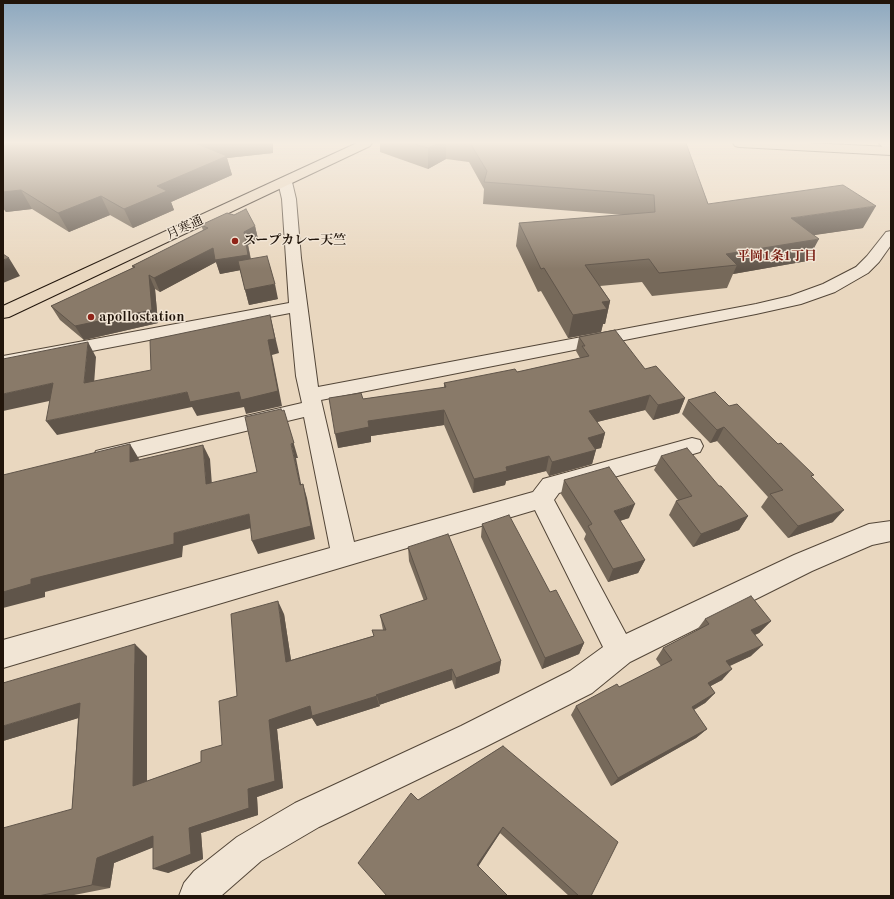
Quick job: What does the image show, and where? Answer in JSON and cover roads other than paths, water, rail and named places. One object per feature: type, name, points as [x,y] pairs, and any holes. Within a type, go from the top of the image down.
[{"type":"main road","name":"月寒通","points":[[3,313],[279,185]]},
{"type":"street","points":[[286,185],[289,199],[298,306],[306,376],[344,556]]},
{"type":"street","points":[[88,461],[312,401],[795,300],[829,288],[862,270],[873,259],[891,235]]},
{"type":"street","points":[[3,362],[298,306]]},
{"type":"street","points":[[3,654],[541,499],[551,486],[692,446]]},
{"type":"street","points":[[541,499],[620,652]]},
{"type":"street","points":[[194,892],[249,849],[307,815],[472,737],[574,685],[620,652],[803,563],[869,535],[891,531]]},
{"type":"place","name":"スープカレー天竺","points":[[235,241]]},
{"type":"place","name":"apollostation","points":[[91,317]]},
{"type":"district","name":"平岡1条1丁目","points":[[777,257]]}]
